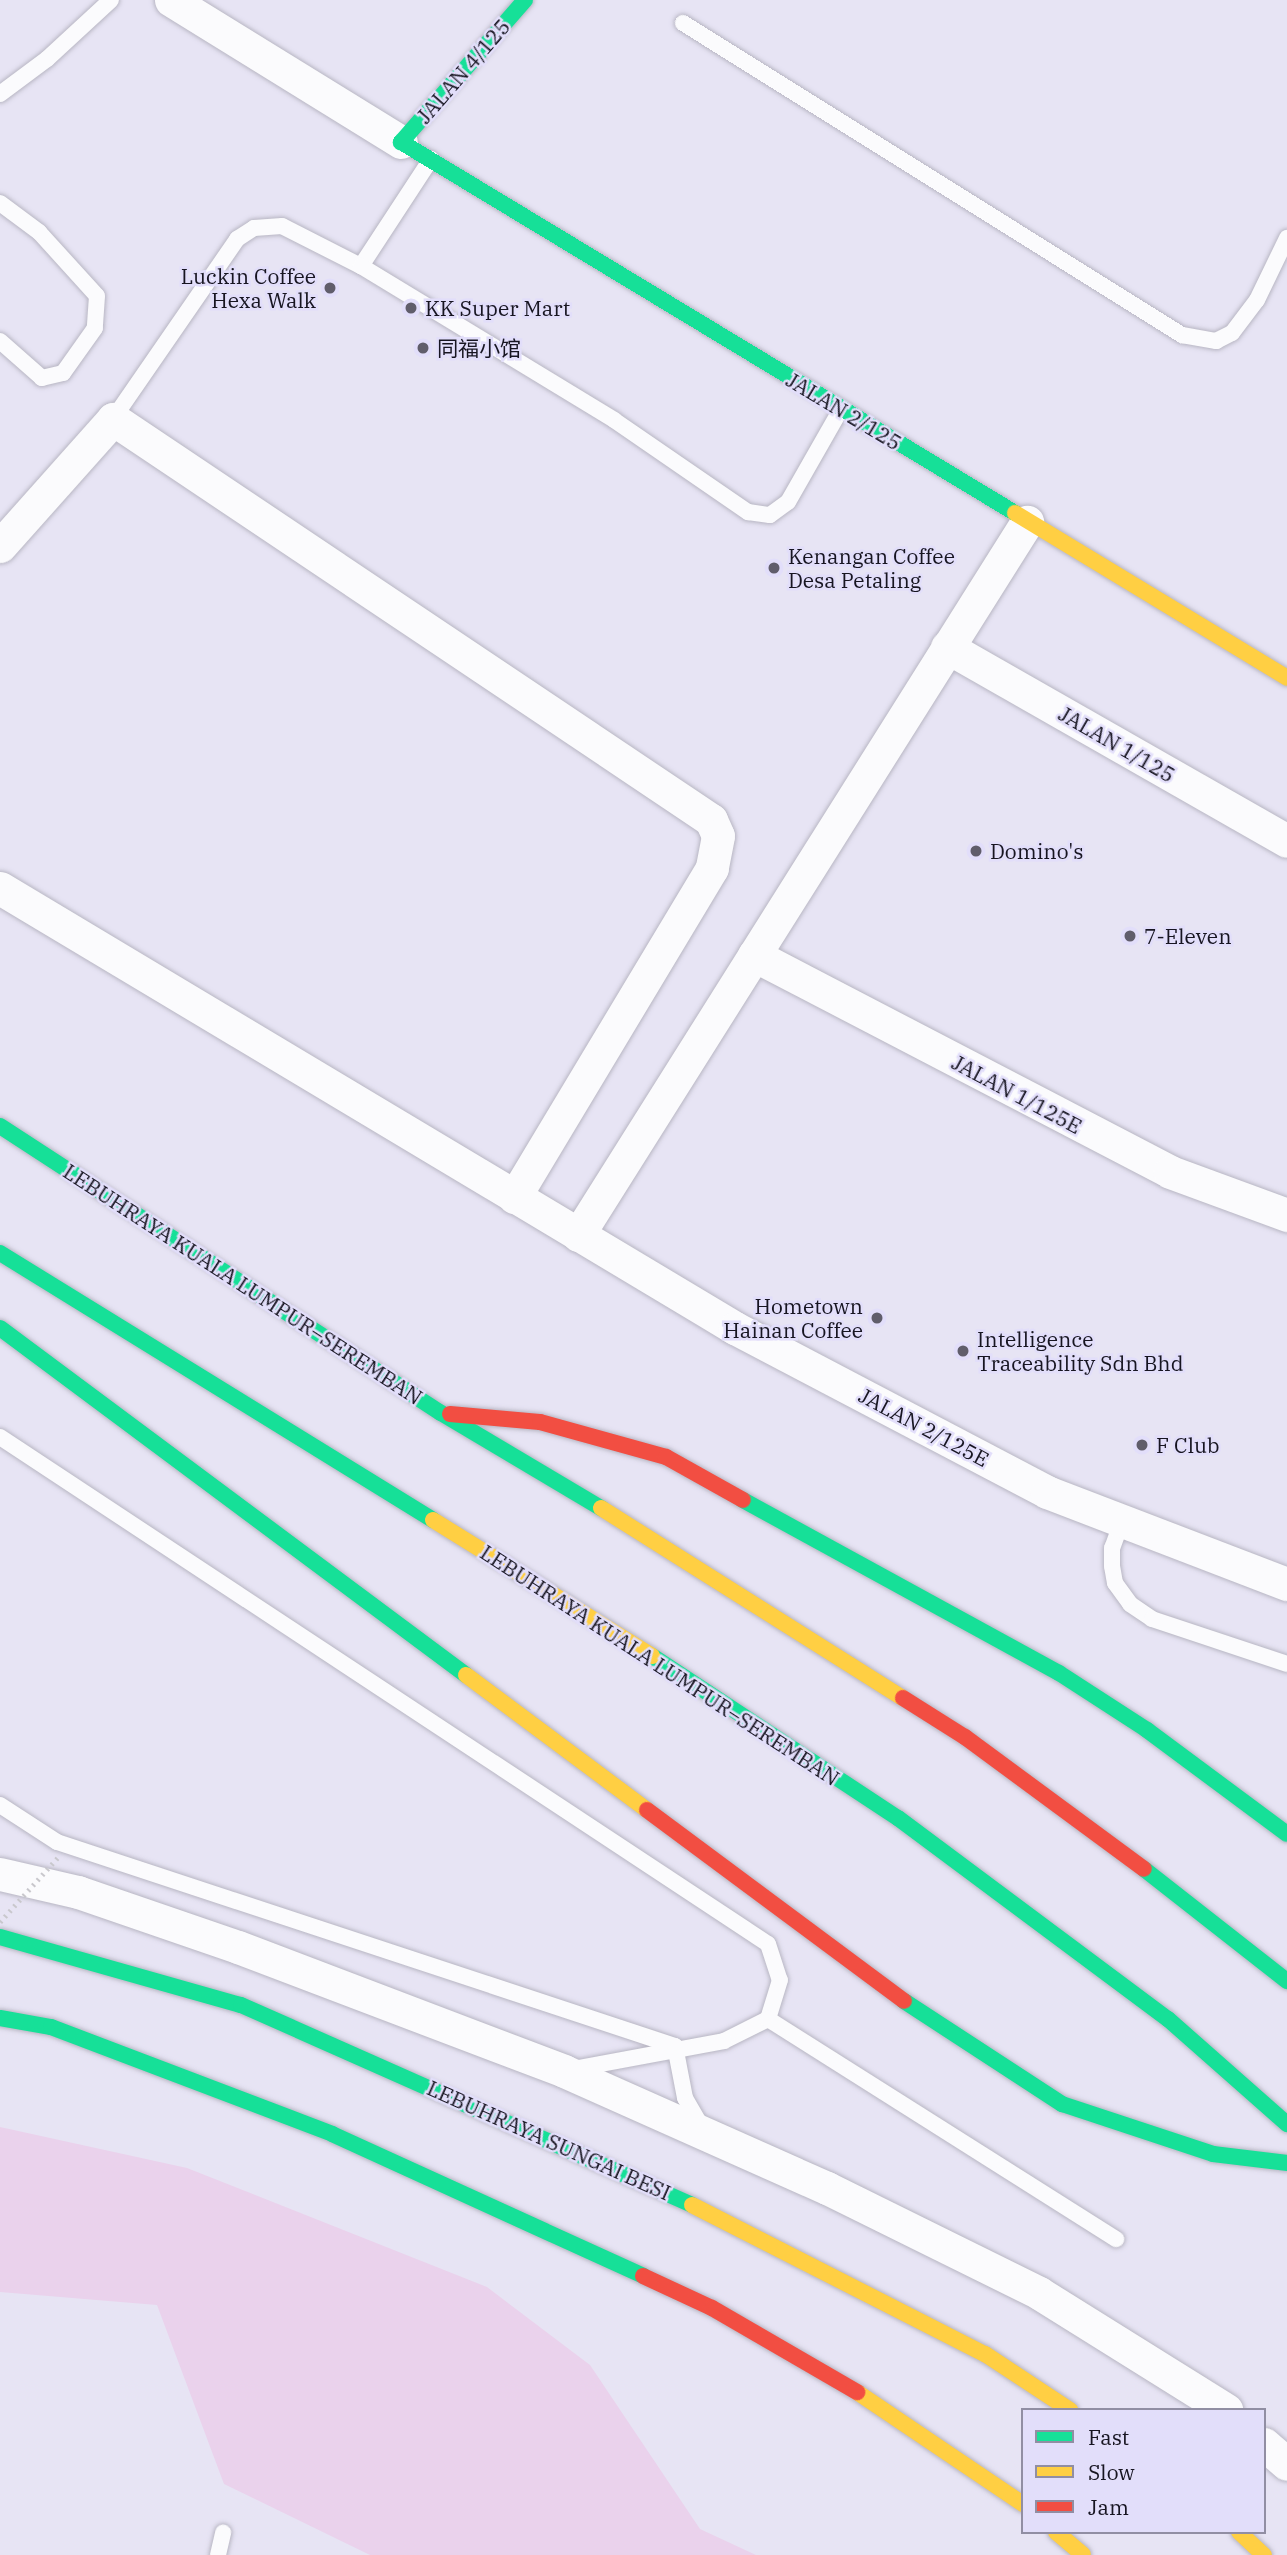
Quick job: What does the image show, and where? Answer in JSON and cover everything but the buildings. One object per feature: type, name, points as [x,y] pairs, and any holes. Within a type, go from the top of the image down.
[{"type":"main road","name":"JALAN 4/125","points":[[401,142],[525,0]]},
{"type":"main road","name":"JALAN 2/125","points":[[401,142],[1287,678]]},
{"type":"main road","name":"LEBUHRAYA KUALA LUMPUR–SEREMBAN","points":[[0,1126],[441,1413],[605,1510],[965,1737],[1199,1909],[1287,1981]]},
{"type":"main road","name":"LEBUHRAYA KUALA LUMPUR–SEREMBAN","points":[[0,1253],[201,1381],[569,1602],[898,1818],[1168,2019],[1287,2124]]},
{"type":"main road","points":[[0,1328],[932,2022],[1062,2104],[1213,2154],[1287,2163]]},
{"type":"main road","points":[[441,1413],[540,1422],[666,1457],[1059,1673],[1147,1730],[1287,1834]]},
{"type":"main road","name":"LEBUHRAYA SUNGAI BESI","points":[[0,1937],[241,2005],[648,2182],[985,2354],[1067,2408]]},
{"type":"main road","points":[[0,2018],[51,2027],[332,2134],[676,2291],[874,2402],[1021,2503]]},
{"type":"main road","points":[[1058,2534],[1083,2555]]},
{"type":"main road","points":[[1241,2534],[1264,2555]]},
{"type":"street","points":[[171,0],[401,142]]},
{"type":"street","points":[[0,546],[113,419],[711,820],[718,835],[712,868],[514,1197]]},
{"type":"street","points":[[578,1235],[1027,522]]},
{"type":"street","name":"JALAN 1/125","points":[[947,646],[1287,841]]},
{"type":"street","name":"JALAN 2/125E","points":[[0,888],[735,1328],[1023,1480],[1287,1584]]},
{"type":"street","name":"JALAN 1/125E","points":[[754,955],[1170,1172],[1287,1215]]},
{"type":"street","points":[[0,1874],[78,1892],[238,1947],[564,2071],[827,2188],[1039,2293],[1223,2408]]},
{"type":"street","points":[[1266,2446],[1287,2464]]},
{"type":"lane","points":[[0,94],[47,59],[111,0]]},
{"type":"lane","points":[[683,23],[1182,335],[1216,341],[1232,333],[1257,300],[1287,238]]},
{"type":"lane","points":[[361,266],[431,159]]},
{"type":"lane","points":[[0,203],[39,232],[97,296],[95,328],[63,373],[42,378],[0,341]]},
{"type":"lane","points":[[113,419],[229,250],[254,228],[282,226],[361,266],[614,420],[748,512],[770,515],[788,502],[841,409]]},
{"type":"lane","points":[[0,1437],[768,1944],[780,1980],[768,2019],[724,2041],[675,2046],[639,2058],[564,2071]]},
{"type":"lane","points":[[1122,1521],[1112,1548],[1112,1566],[1115,1583],[1130,1604],[1152,1619],[1287,1664]]},
{"type":"lane","points":[[0,1805],[57,1842],[675,2046]]},
{"type":"lane","points":[[768,2019],[1116,2239]]},
{"type":"lane","points":[[675,2046],[685,2098],[706,2136]]},
{"type":"lane","points":[[218,2555],[223,2533]]},
{"type":"path","points":[[0,1922],[60,1855]]},
{"type":"shaded area","points":[[0,2127],[187,2168],[487,2287],[590,2365],[700,2529],[756,2555],[370,2555],[224,2484],[157,2305],[0,2292]]},
{"type":"traffic: fast","points":[[525,0],[401,142],[1015,513]]},
{"type":"traffic: fast","points":[[0,1126],[441,1413],[601,1508]]},
{"type":"traffic: fast","points":[[0,1253],[433,1520]]},
{"type":"traffic: fast","points":[[0,1328],[466,1675]]},
{"type":"traffic: fast","points":[[743,1500],[1059,1673],[1147,1730],[1287,1834]]},
{"type":"traffic: fast","points":[[652,1656],[898,1818],[1168,2019],[1287,2124]]},
{"type":"traffic: fast","points":[[1144,1869],[1287,1981]]},
{"type":"traffic: fast","points":[[0,1937],[241,2005],[692,2205]]},
{"type":"traffic: fast","points":[[904,2001],[1062,2104],[1213,2154],[1287,2163]]},
{"type":"traffic: fast","points":[[0,2018],[51,2027],[332,2134],[643,2276]]},
{"type":"traffic: slow","points":[[1015,513],[1287,678]]},
{"type":"traffic: slow","points":[[601,1508],[903,1698]]},
{"type":"traffic: slow","points":[[433,1520],[652,1656]]},
{"type":"traffic: slow","points":[[466,1675],[647,1810]]},
{"type":"traffic: slow","points":[[692,2205],[985,2354],[1067,2408]]},
{"type":"traffic: slow","points":[[857,2392],[1021,2503]]},
{"type":"traffic: slow","points":[[1058,2534],[1083,2555]]},
{"type":"traffic: slow","points":[[1241,2534],[1264,2555]]},
{"type":"traffic: jam","points":[[450,1414],[540,1422],[666,1457],[743,1500]]},
{"type":"traffic: jam","points":[[903,1698],[965,1737],[1144,1869]]},
{"type":"traffic: jam","points":[[647,1810],[904,2001]]},
{"type":"traffic: jam","points":[[643,2276],[712,2308],[857,2392]]},
{"type":"place","name":"Luckin Coffee Hexa Walk","points":[[330,288]]},
{"type":"place","name":"KK Super Mart","points":[[411,308]]},
{"type":"place","name":"同福小馆","points":[[423,348]]},
{"type":"place","name":"Kenangan Coffee Desa Petaling","points":[[774,568]]},
{"type":"place","name":"Domino's","points":[[976,851]]},
{"type":"place","name":"7-Eleven","points":[[1130,936]]},
{"type":"place","name":"Hometown Hainan Coffee","points":[[877,1318]]},
{"type":"place","name":"Intelligence Traceability Sdn Bhd","points":[[963,1351]]},
{"type":"place","name":"F Club","points":[[1142,1445]]}]
